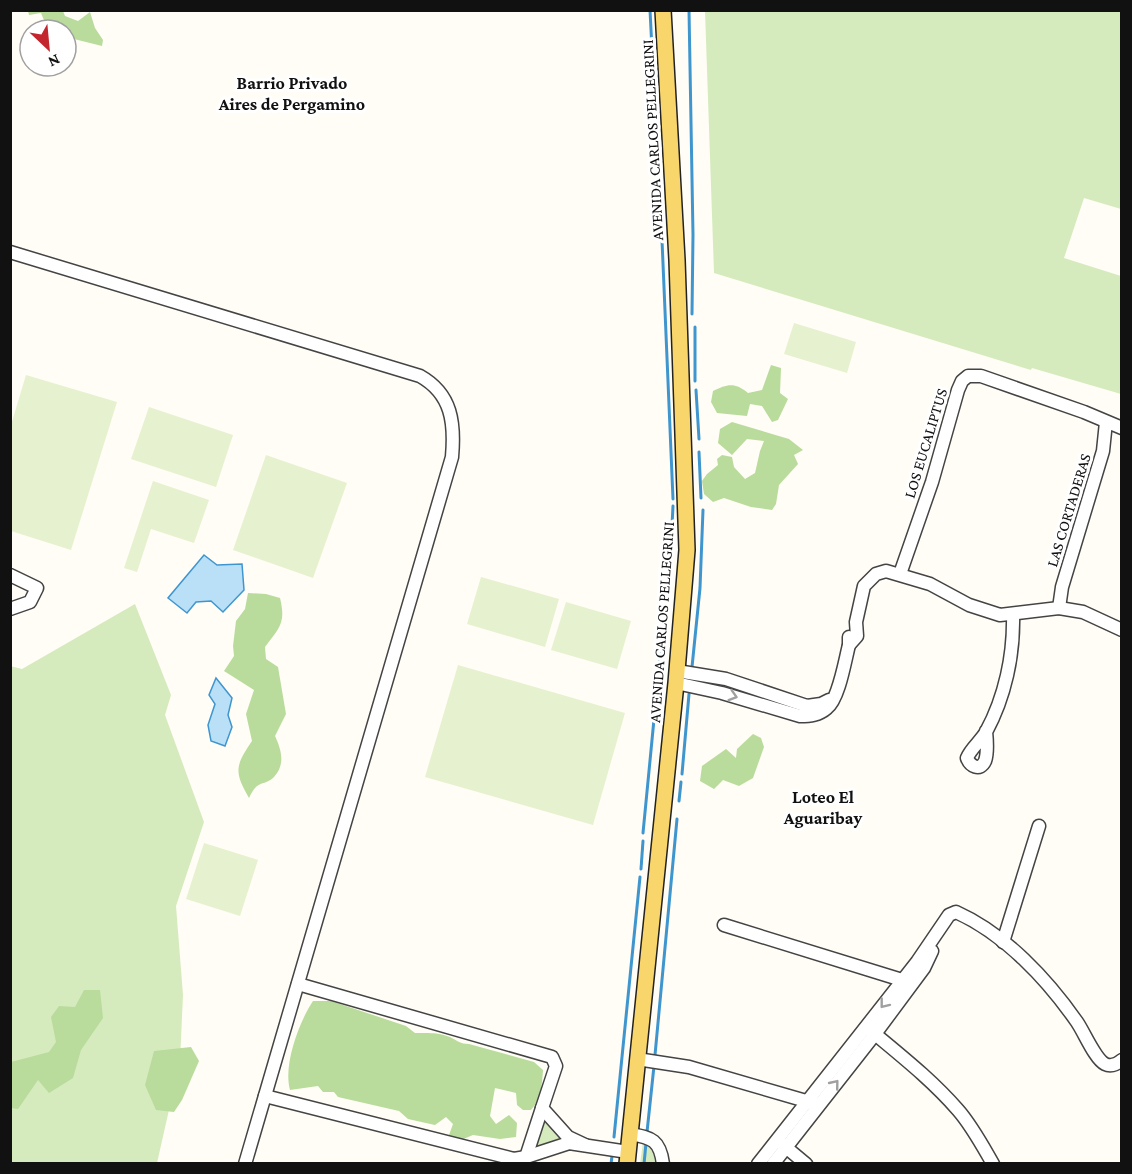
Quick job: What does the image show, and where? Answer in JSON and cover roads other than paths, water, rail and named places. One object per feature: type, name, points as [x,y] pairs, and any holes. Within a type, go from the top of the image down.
[{"type":"main road","name":"AVENIDA CARLOS PELLEGRINI","points":[[628,1158],[677,677],[687,550],[677,260],[663,10]]},
{"type":"street","points":[[10,252],[420,376],[433,384],[442,393],[447,403],[454,436],[452,457],[245,1164]]},
{"type":"street","name":"LOS EUCALIPTUS","points":[[900,574],[932,482],[958,390],[962,381],[968,376],[981,376],[1004,383],[1122,428]]},
{"type":"street","name":"LAS CORTADERAS","points":[[1059,608],[1062,587],[1103,451],[1106,422]]},
{"type":"street","points":[[677,677],[800,716],[814,715],[828,708],[835,696],[849,645],[849,633],[856,622],[864,586],[876,574],[886,571],[930,584],[983,611],[1013,615],[1059,608],[1083,612],[1122,630]]},
{"type":"street","points":[[10,575],[37,588],[30,602],[10,609]]},
{"type":"street","points":[[986,731],[1011,664],[1013,615]]},
{"type":"street","points":[[1003,942],[1039,826]]},
{"type":"street","points":[[758,1164],[819,1105],[902,980],[949,915],[956,912],[974,920],[1003,942],[1037,973],[1078,1024],[1100,1060],[1107,1065],[1115,1065],[1122,1060]]},
{"type":"street","points":[[773,1164],[781,1144],[806,1101],[924,968],[944,923]]},
{"type":"street","points":[[724,925],[902,980]]},
{"type":"street","points":[[298,984],[552,1057],[556,1066],[526,1157]]},
{"type":"street","points":[[870,1030],[918,1069],[946,1097],[973,1131],[993,1164]]},
{"type":"street","points":[[637,1059],[689,1066],[819,1105]]},
{"type":"street","points":[[265,1096],[514,1159],[569,1143],[585,1144]]},
{"type":"street","points":[[542,1108],[567,1137],[628,1158]]},
{"type":"street","points":[[630,1134],[654,1141],[658,1146],[663,1164]]},
{"type":"street","points":[[781,1144],[807,1164]]},
{"type":"water","points":[[204,555],[217,565],[242,564],[244,590],[223,612],[211,601],[196,602],[187,613],[168,598]]},
{"type":"water","points":[[216,678],[232,698],[228,715],[232,727],[225,746],[211,741],[208,725],[215,704],[209,695]]},
{"type":"waterway","points":[[650,10],[661,227]]},
{"type":"waterway","points":[[689,10],[692,314]]},
{"type":"waterway","points":[[662,240],[673,499]]},
{"type":"waterway","points":[[695,327],[695,381]]},
{"type":"waterway","points":[[696,390],[699,439]]},
{"type":"waterway","points":[[699,452],[701,498]]},
{"type":"waterway","points":[[671,545],[673,506]]},
{"type":"waterway","points":[[692,667],[700,588],[703,510]]},
{"type":"waterway","points":[[666,599],[669,563]]},
{"type":"waterway","points":[[656,700],[664,617]]},
{"type":"waterway","points":[[682,774],[689,694]]},
{"type":"waterway","points":[[643,833],[655,709]]},
{"type":"waterway","points":[[679,801],[681,782]]},
{"type":"waterway","points":[[655,1055],[677,819]]},
{"type":"waterway","points":[[641,869],[643,841]]},
{"type":"waterway","points":[[614,1137],[640,877]]},
{"type":"waterway","points":[[647,1132],[654,1066]]},
{"type":"waterway","points":[[644,1164],[646,1143]]},
{"type":"waterway","points":[[611,1164],[612,1156]]},
{"type":"district","name":"Barrio Privado Aires de Pergamino","points":[[292,94]]},
{"type":"district","name":"Loteo El Aguaribay","points":[[823,807]]}]
